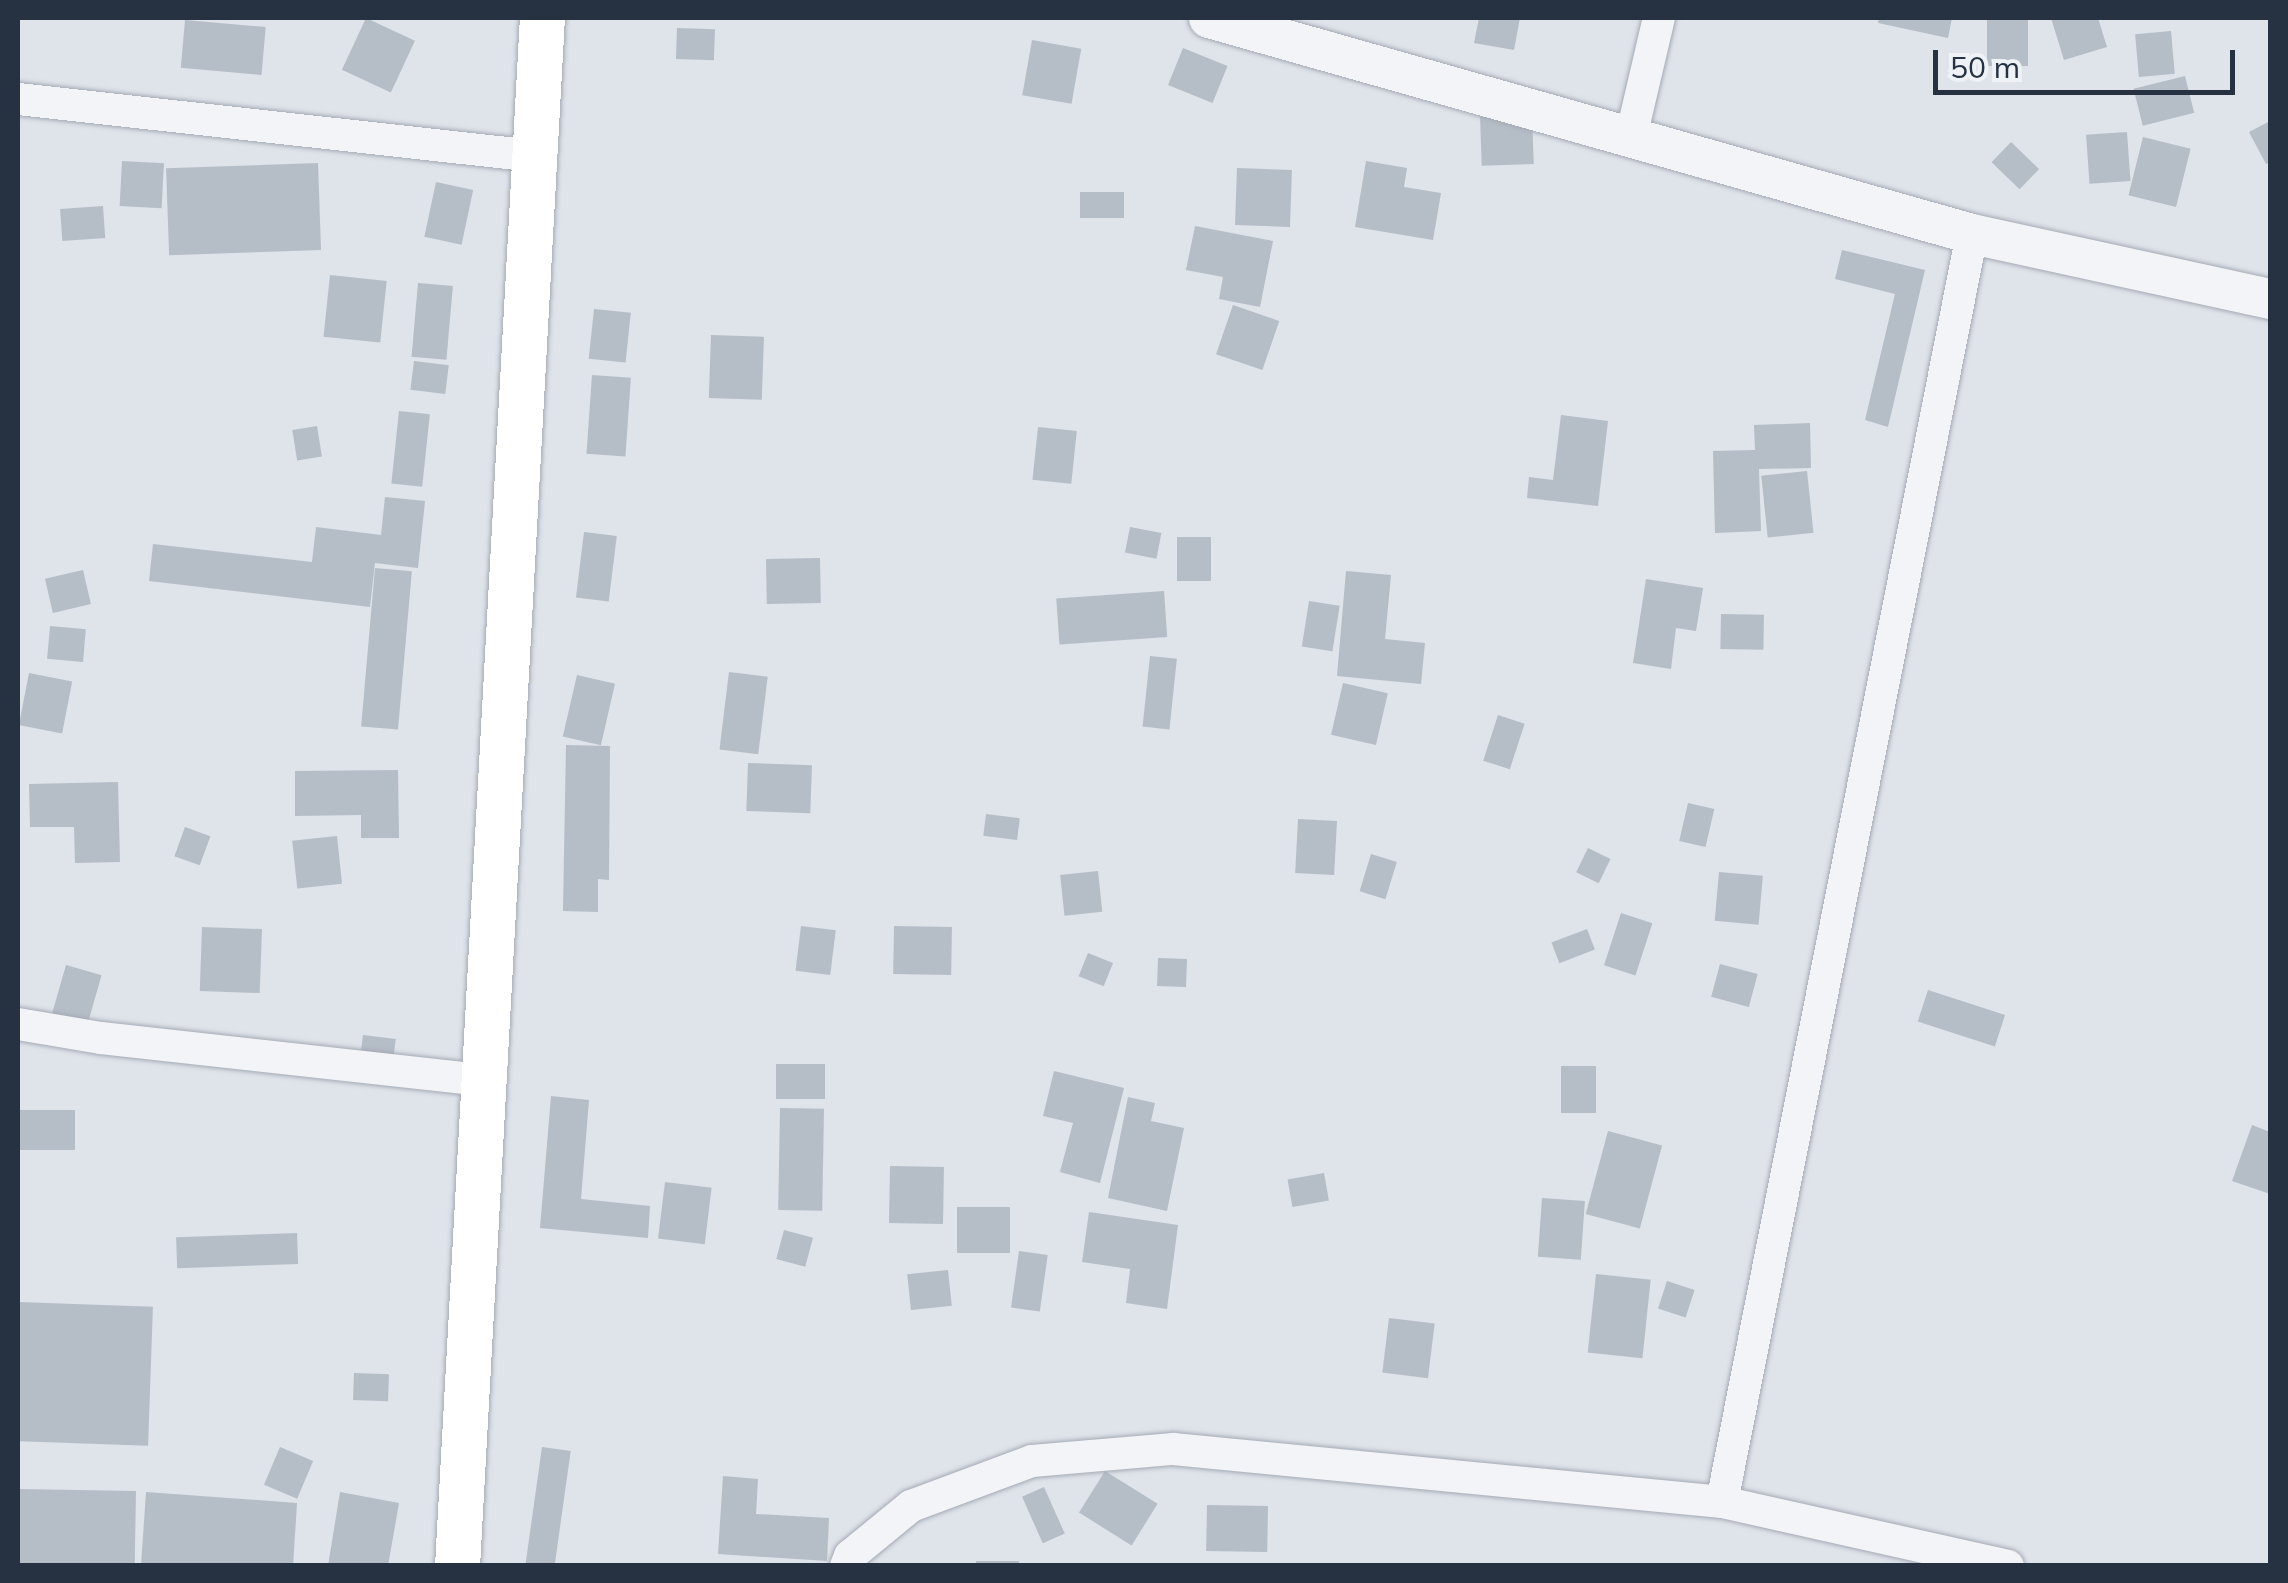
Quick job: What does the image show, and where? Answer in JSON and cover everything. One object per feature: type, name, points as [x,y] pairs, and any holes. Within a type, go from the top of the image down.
[{"type":"main road","points":[[456,1566],[542,18]]},
{"type":"street","points":[[1209,18],[1972,234],[2270,298]]},
{"type":"street","points":[[1631,137],[1659,18]]},
{"type":"street","points":[[18,99],[534,156]]},
{"type":"street","points":[[1722,1502],[1972,234]]},
{"type":"street","points":[[18,1024],[102,1038],[483,1080]]},
{"type":"street","points":[[846,1566],[850,1556],[910,1506],[1032,1461],[1173,1449],[1722,1502],[2008,1566]]},
{"type":"building","points":[[366,18],[415,41],[391,92],[342,70]]},
{"type":"building","points":[[1479,18],[1520,18],[1514,50],[1474,43]]},
{"type":"building","points":[[1879,18],[1952,18],[1948,38],[1878,23]]},
{"type":"building","points":[[1987,18],[2028,18],[2028,66],[1987,66]]},
{"type":"building","points":[[2051,18],[2098,18],[2107,47],[2064,60]]},
{"type":"building","points":[[185,20],[266,27],[262,75],[181,68]]},
{"type":"building","points":[[677,28],[715,29],[714,60],[676,59]]},
{"type":"building","points":[[2171,31],[2175,74],[2139,77],[2135,34]]},
{"type":"building","points":[[1032,40],[1081,49],[1072,104],[1022,95]]},
{"type":"building","points":[[1183,48],[1228,66],[1213,103],[1168,85]]},
{"type":"building","points":[[2185,76],[2194,113],[2143,126],[2134,89]]},
{"type":"building","points":[[1532,115],[1534,164],[1482,166],[1480,117]]},
{"type":"building","points":[[2270,121],[2270,162],[2266,164],[2249,132]]},
{"type":"building","points":[[2127,132],[2130,181],[2090,184],[2086,135]]},
{"type":"building","points":[[2143,137],[2191,149],[2176,207],[2128,195]]},
{"type":"building","points":[[2011,142],[2039,169],[2020,189],[1992,162]]},
{"type":"building","points":[[122,161],[164,163],[162,208],[120,206]]},
{"type":"building","points":[[1366,161],[1407,168],[1404,187],[1441,193],[1433,240],[1355,227]]},
{"type":"building","points":[[318,163],[321,250],[169,255],[166,168]]},
{"type":"building","points":[[1237,168],[1292,170],[1290,227],[1235,225]]},
{"type":"building","points":[[436,182],[473,190],[462,245],[424,237]]},
{"type":"building","points":[[1080,192],[1124,192],[1124,218],[1080,218]]},
{"type":"building","points":[[103,206],[105,238],[62,241],[60,209]]},
{"type":"building","points":[[1195,226],[1273,241],[1260,307],[1219,299],[1223,277],[1186,270]]},
{"type":"building","points":[[1842,250],[1925,270],[1888,427],[1865,420],[1895,294],[1835,279]]},
{"type":"building","points":[[330,275],[387,281],[380,343],[324,337]]},
{"type":"building","points":[[418,283],[453,286],[446,360],[412,357]]},
{"type":"building","points":[[1233,305],[1279,321],[1262,370],[1216,354]]},
{"type":"building","points":[[594,309],[631,313],[626,363],[589,359]]},
{"type":"building","points":[[711,335],[764,337],[762,400],[709,398]]},
{"type":"building","points":[[414,361],[449,365],[445,394],[410,390]]},
{"type":"building","points":[[592,375],[631,378],[625,457],[586,454]]},
{"type":"building","points":[[399,411],[430,414],[422,487],[391,484]]},
{"type":"building","points":[[1561,415],[1608,421],[1598,506],[1527,498],[1529,477],[1553,480]]},
{"type":"building","points":[[1810,423],[1811,468],[1759,469],[1761,531],[1715,533],[1713,451],[1755,450],[1754,425]]},
{"type":"building","points":[[317,426],[322,457],[297,461],[292,430]]},
{"type":"building","points":[[1038,427],[1077,431],[1071,484],[1032,480]]},
{"type":"building","points":[[1807,471],[1813,533],[1768,537],[1761,476]]},
{"type":"building","points":[[385,497],[425,501],[418,568],[375,563],[370,607],[149,581],[153,544],[312,562],[316,527],[381,535]]},
{"type":"building","points":[[1130,527],[1161,533],[1156,559],[1125,553]]},
{"type":"building","points":[[584,532],[617,536],[609,602],[576,598]]},
{"type":"building","points":[[1177,537],[1211,537],[1211,581],[1177,581]]},
{"type":"building","points":[[820,558],[821,603],[767,604],[766,559]]},
{"type":"building","points":[[375,568],[412,571],[398,730],[361,726]]},
{"type":"building","points":[[83,570],[91,604],[53,613],[45,579]]},
{"type":"building","points":[[1346,571],[1391,575],[1385,639],[1425,643],[1421,684],[1337,676]]},
{"type":"building","points":[[1646,579],[1703,588],[1696,631],[1676,628],[1671,669],[1633,663]]},
{"type":"building","points":[[1164,591],[1167,637],[1059,644],[1056,599]]},
{"type":"building","points":[[1309,601],[1340,606],[1332,651],[1302,646]]},
{"type":"building","points":[[1721,614],[1764,615],[1763,650],[1720,649]]},
{"type":"building","points":[[50,626],[86,629],[83,662],[47,659]]},
{"type":"building","points":[[1150,656],[1177,659],[1169,729],[1143,727]]},
{"type":"building","points":[[729,672],[768,677],[758,754],[719,749]]},
{"type":"building","points":[[29,673],[72,681],[62,733],[19,725]]},
{"type":"building","points":[[577,675],[615,684],[601,745],[563,736]]},
{"type":"building","points":[[1343,683],[1388,693],[1376,745],[1331,735]]},
{"type":"building","points":[[1498,715],[1525,724],[1510,769],[1483,761]]},
{"type":"building","points":[[566,745],[610,746],[609,880],[598,879],[598,912],[563,911]]},
{"type":"building","points":[[748,763],[812,765],[810,813],[746,811]]},
{"type":"building","points":[[398,770],[399,838],[361,838],[361,815],[295,816],[295,771]]},
{"type":"building","points":[[118,782],[120,862],[75,863],[74,827],[30,827],[29,784]]},
{"type":"building","points":[[1688,803],[1714,809],[1706,847],[1679,841]]},
{"type":"building","points":[[986,814],[1020,818],[1017,840],[983,836]]},
{"type":"building","points":[[1298,819],[1337,821],[1334,875],[1295,873]]},
{"type":"building","points":[[185,827],[210,836],[200,865],[174,856]]},
{"type":"building","points":[[337,836],[342,884],[297,888],[292,841]]},
{"type":"building","points":[[1588,848],[1610,859],[1599,883],[1576,872]]},
{"type":"building","points":[[1371,854],[1397,862],[1385,899],[1360,891]]},
{"type":"building","points":[[1098,871],[1102,912],[1064,916],[1060,875]]},
{"type":"building","points":[[1719,872],[1763,876],[1759,925],[1715,921]]},
{"type":"building","points":[[1621,913],[1652,923],[1635,976],[1604,965]]},
{"type":"building","points":[[801,926],[836,930],[830,975],[796,971]]},
{"type":"building","points":[[894,926],[952,927],[951,975],[893,974]]},
{"type":"building","points":[[202,927],[262,929],[260,993],[200,991]]},
{"type":"building","points":[[1587,929],[1595,950],[1559,963],[1552,943]]},
{"type":"building","points":[[1088,953],[1113,963],[1104,986],[1079,976]]},
{"type":"building","points":[[1158,958],[1187,959],[1186,987],[1157,986]]},
{"type":"building","points":[[1720,964],[1758,974],[1749,1007],[1711,997]]},
{"type":"building","points":[[66,965],[102,975],[86,1029],[51,1019]]},
{"type":"building","points":[[1928,990],[2005,1015],[1995,1046],[1918,1021]]},
{"type":"building","points":[[363,1035],[396,1039],[392,1068],[359,1064]]},
{"type":"building","points":[[776,1064],[825,1064],[825,1099],[776,1099]]},
{"type":"building","points":[[1561,1066],[1596,1066],[1596,1113],[1561,1113]]},
{"type":"building","points":[[1054,1071],[1124,1088],[1100,1183],[1060,1172],[1073,1123],[1043,1116]]},
{"type":"building","points":[[551,1096],[589,1100],[581,1199],[650,1206],[648,1238],[540,1228]]},
{"type":"building","points":[[1128,1097],[1155,1103],[1151,1121],[1184,1128],[1167,1211],[1108,1198]]},
{"type":"building","points":[[780,1108],[824,1109],[822,1211],[778,1210]]},
{"type":"building","points":[[18,1110],[75,1110],[75,1150],[18,1150]]},
{"type":"building","points":[[2252,1125],[2270,1132],[2270,1194],[2232,1181]]},
{"type":"building","points":[[1608,1131],[1662,1145],[1640,1229],[1586,1214]]},
{"type":"building","points":[[890,1166],[944,1167],[943,1224],[889,1223]]},
{"type":"building","points":[[1324,1173],[1329,1201],[1292,1207],[1288,1179]]},
{"type":"building","points":[[665,1182],[712,1188],[705,1244],[658,1239]]},
{"type":"building","points":[[1542,1198],[1585,1201],[1581,1260],[1538,1257]]},
{"type":"building","points":[[957,1207],[1010,1207],[1010,1253],[957,1253]]},
{"type":"building","points":[[1089,1212],[1178,1225],[1167,1309],[1126,1303],[1130,1269],[1082,1262]]},
{"type":"building","points":[[784,1230],[813,1238],[805,1267],[776,1259]]},
{"type":"building","points":[[297,1233],[298,1264],[177,1268],[176,1237]]},
{"type":"building","points":[[1019,1251],[1048,1255],[1040,1311],[1011,1307]]},
{"type":"building","points":[[948,1270],[952,1306],[911,1310],[907,1274]]},
{"type":"building","points":[[1596,1274],[1651,1280],[1642,1358],[1588,1353]]},
{"type":"building","points":[[1667,1281],[1695,1290],[1686,1318],[1658,1309]]},
{"type":"building","points":[[18,1302],[153,1307],[148,1446],[18,1441]]},
{"type":"building","points":[[1389,1318],[1435,1324],[1428,1378],[1382,1373]]},
{"type":"building","points":[[354,1373],[389,1374],[388,1401],[353,1400]]},
{"type":"building","points":[[280,1447],[313,1461],[297,1499],[264,1485]]},
{"type":"building","points":[[542,1447],[571,1451],[555,1566],[525,1566]]},
{"type":"building","points":[[1105,1471],[1158,1504],[1132,1545],[1079,1513]]},
{"type":"building","points":[[723,1476],[758,1479],[756,1514],[829,1518],[827,1561],[718,1554]]},
{"type":"building","points":[[1044,1487],[1065,1534],[1043,1543],[1022,1497]]},
{"type":"building","points":[[18,1489],[136,1491],[135,1566],[18,1566]]},
{"type":"building","points":[[146,1492],[297,1503],[293,1566],[141,1566]]},
{"type":"building","points":[[340,1492],[399,1503],[388,1566],[328,1566]]},
{"type":"building","points":[[1207,1505],[1268,1506],[1267,1552],[1206,1551]]},
{"type":"building","points":[[976,1561],[1019,1561],[1019,1566],[976,1566]]}]
